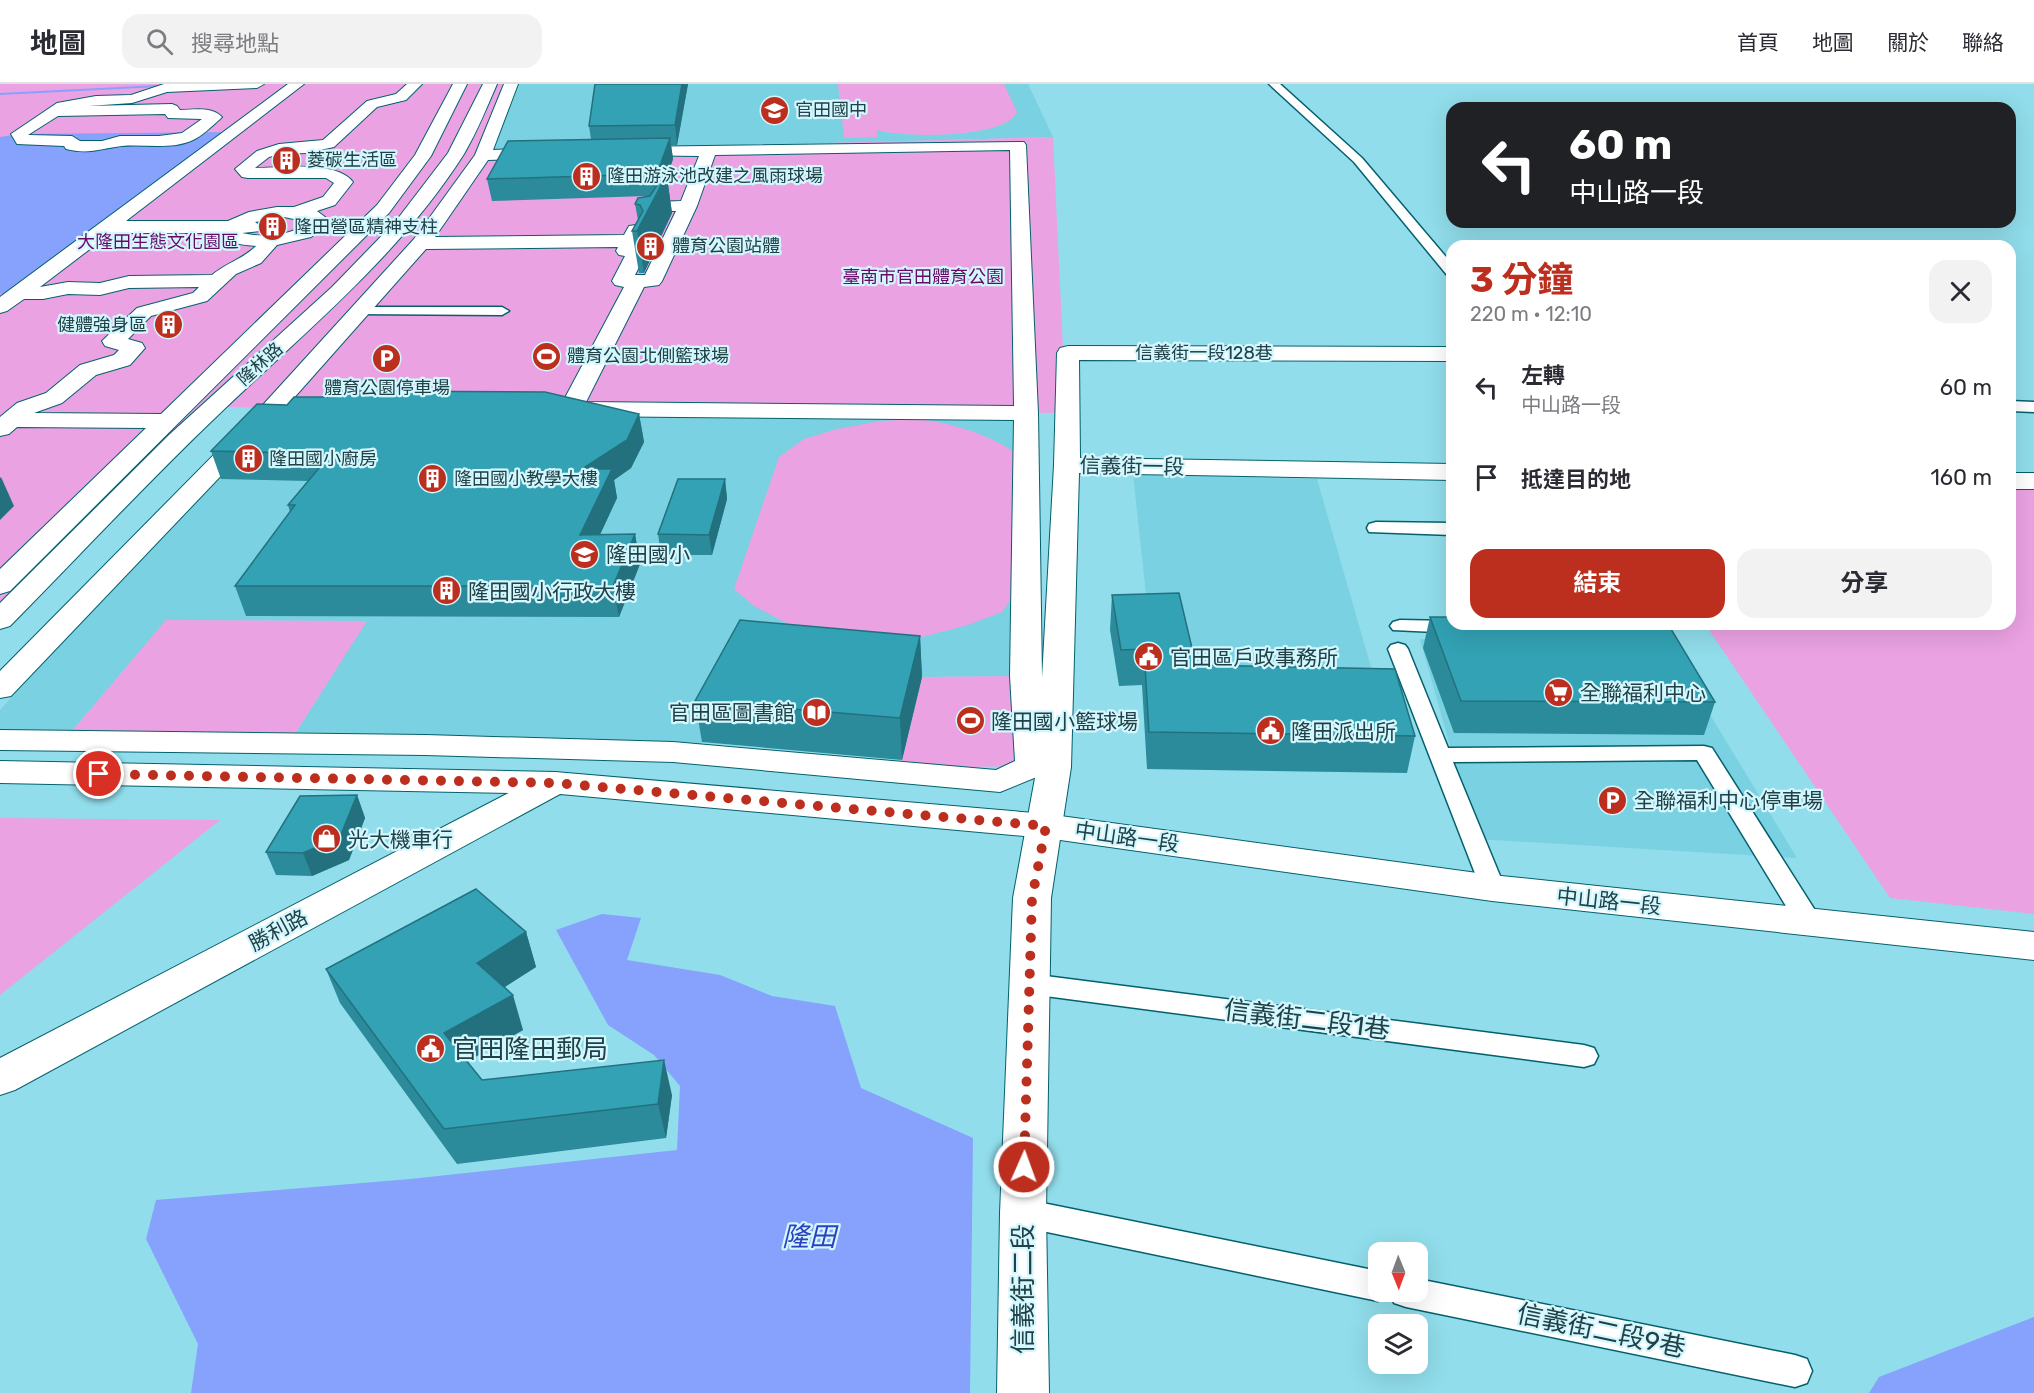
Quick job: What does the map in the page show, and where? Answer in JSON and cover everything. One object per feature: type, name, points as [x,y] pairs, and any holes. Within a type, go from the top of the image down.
[{"type":"street","points":[[19,134],[62,106],[96,100],[132,99],[166,88],[257,84]]},
{"type":"street","points":[[0,307],[9,293],[108,227],[297,84]]},
{"type":"street","points":[[232,227],[230,234],[235,238],[279,226],[329,201],[344,182],[330,173],[248,173],[243,169],[262,154],[279,149],[328,144],[372,104],[401,97],[414,84]]},
{"type":"street","points":[[0,585],[351,243],[383,209],[423,156],[460,84]]},
{"type":"street","name":"隆林路","points":[[0,620],[205,414],[317,312],[385,243],[417,207],[456,153],[490,84]]},
{"type":"street","points":[[0,689],[273,408],[421,243],[483,155],[511,84]]},
{"type":"street","points":[[54,111],[172,109],[173,115],[205,114],[214,117],[187,136],[159,141],[120,141],[103,146]]},
{"type":"street","points":[[0,137],[19,134],[235,132]]},
{"type":"street","points":[[19,134],[23,141],[72,141],[72,146],[103,146],[129,153],[153,153],[161,160],[193,164]]},
{"type":"street","points":[[0,740],[425,745],[673,752],[999,781],[1032,766],[1026,676],[1026,413],[1018,145],[614,152]]},
{"type":"street","points":[[688,206],[662,206],[649,230],[636,230],[626,251],[637,251],[622,281],[652,281],[688,206],[709,150]]},
{"type":"street","points":[[483,155],[566,153]]},
{"type":"street","points":[[108,227],[232,227],[255,216],[279,226],[332,226],[340,231],[329,243],[351,243]]},
{"type":"street","points":[[3,423],[25,408],[54,398],[88,370],[122,360],[134,348],[113,341],[144,312],[200,297],[230,270],[254,259],[279,226]]},
{"type":"street","points":[[421,243],[631,241]]},
{"type":"street","points":[[9,293],[44,293],[68,288],[100,289],[129,282],[217,281]]},
{"type":"street","points":[[637,281],[559,409],[1026,413]]},
{"type":"street","name":"信義街一段128巷","points":[[1067,465],[1068,353],[1446,354]]},
{"type":"street","points":[[273,408],[307,408]]},
{"type":"street","points":[[3,423],[168,421]]},
{"type":"street","points":[[0,446],[4,448],[0,452]]},
{"type":"street","name":"信義街一段","points":[[1046,826],[1054,767],[1067,465],[1446,472]]},
{"type":"street","points":[[2016,481],[2034,481]]},
{"type":"street","name":"中山路一段","points":[[0,772],[555,783],[1046,826],[1492,888],[2034,946]]},
{"type":"street","name":"勝利路","points":[[0,1078],[555,783]]},
{"type":"street","name":"信義街二段","points":[[1023,1393],[1023,1213],[1032,898],[1046,826]]},
{"type":"lane","points":[[1274,84],[1358,160],[1446,265]]},
{"type":"lane","points":[[362,311],[502,311]]},
{"type":"lane","points":[[2016,406],[2034,407]]},
{"type":"lane","points":[[1376,528],[1446,529]]},
{"type":"lane","points":[[1400,626],[1446,627]]},
{"type":"lane","points":[[1398,649],[1492,888]]},
{"type":"lane","points":[[1439,755],[1704,753],[1809,922]]},
{"type":"lane","name":"信義街二段1巷","points":[[1030,984],[1584,1056]]},
{"type":"lane","points":[[1023,1213],[1368,1284]]},
{"type":"lane","name":"信義街二段9巷","points":[[1428,1296],[1796,1371]]},
{"type":"shaded area","name":"官田國中","points":[[518,84],[1028,84],[1053,137],[492,152]]},
{"type":"shaded area","name":"隆田國小","points":[[1026,413],[1026,676],[922,677],[745,660],[700,747],[293,737],[366,621],[167,620],[67,737],[0,736],[0,710],[272,415]]},
{"type":"shaded area","points":[[1133,474],[1317,479],[1379,695],[1195,692],[1148,613]]},
{"type":"shaded area","points":[[1420,639],[1669,647],[1797,858],[1476,839]]},
{"type":"green space","points":[[0,84],[518,84],[492,152],[1053,137],[1066,413],[225,407],[0,620]]},
{"type":"green space","points":[[838,84],[1004,84],[1017,112],[1009,121],[974,132],[929,135],[877,130],[877,137],[844,138]]},
{"type":"green space","points":[[919,419],[969,430],[1016,453],[1016,592],[1002,612],[968,625],[918,638],[814,637],[754,606],[734,589],[779,457],[804,439],[837,429],[880,421]]},
{"type":"green space","points":[[2016,487],[2034,488],[2034,914],[1890,898],[1709,630],[2016,630]]},
{"type":"green space","points":[[166,620],[367,621],[293,737],[67,737]]},
{"type":"green space","name":"隆田國小籃球場","points":[[1026,676],[1032,766],[900,768],[922,677]]},
{"type":"green space","points":[[0,818],[220,820],[0,995]]},
{"type":"water","points":[[219,84],[0,95],[0,93]]},
{"type":"water","points":[[235,132],[18,293],[0,294],[0,137],[19,134]]},
{"type":"water","name":"隆田","points":[[602,914],[641,918],[627,960],[720,975],[772,996],[835,1006],[861,1088],[973,1138],[970,1393],[191,1393],[198,1344],[146,1239],[156,1200],[410,1179],[677,1150],[680,1086],[654,1055],[608,1025],[556,930]]},
{"type":"water","points":[[2034,1317],[2034,1393],[1869,1393],[1879,1377]]},
{"type":"building","points":[[595,84],[682,84],[675,125],[589,126]]},
{"type":"building","points":[[670,138],[657,174],[487,179],[508,141]]},
{"type":"building","points":[[664,174],[667,174],[637,231],[632,231],[643,211],[640,205],[635,204],[638,198],[650,196]]},
{"type":"building","points":[[341,391],[545,392],[639,414],[627,440],[582,469],[612,469],[580,535],[635,534],[613,586],[235,586],[295,505],[288,505],[331,454],[211,451],[257,404],[287,405],[294,397],[336,397]]},
{"type":"building","points":[[678,479],[725,479],[709,535],[658,534]]},
{"type":"building","points":[[1179,593],[1196,665],[1395,669],[1415,736],[1149,732],[1144,649],[1121,650],[1112,595]]},
{"type":"building","points":[[1430,617],[1446,617],[1446,630],[1672,630],[1715,702],[1461,701]]},
{"type":"building","points":[[740,620],[920,636],[900,718],[695,701]]},
{"type":"building","points":[[357,795],[340,837],[303,853],[266,852],[300,796]]},
{"type":"building","points":[[476,889],[526,932],[477,963],[513,995],[444,1033],[482,1080],[664,1060],[658,1104],[444,1129],[326,969]]},
{"type":"place","name":"官田國中","points":[[774,110]]},
{"type":"place","name":"菱碳生活區","points":[[286,160]]},
{"type":"place","name":"隆田游泳池改建之風雨球場","points":[[586,176]]},
{"type":"place","name":"隆田營區精神支柱","points":[[273,227]]},
{"type":"place","name":"體育公園站體","points":[[651,246]]},
{"type":"place","name":"健體強身區","points":[[168,325]]},
{"type":"place","name":"體育公園北側籃球場","points":[[546,356]]},
{"type":"place","name":"體育公園停車場","points":[[387,359]]},
{"type":"place","name":"隆田國小廚房","points":[[248,459]]},
{"type":"place","name":"隆田國小教學大樓","points":[[433,479]]},
{"type":"place","name":"隆田國小","points":[[585,554]]},
{"type":"place","name":"隆田國小行政大樓","points":[[447,591]]},
{"type":"place","name":"官田區戶政事務所","points":[[1149,657]]},
{"type":"place","name":"全聯福利中心","points":[[1559,692]]},
{"type":"place","name":"官田區圖書館","points":[[816,712]]},
{"type":"place","name":"隆田國小籃球場","points":[[970,721]]},
{"type":"place","name":"隆田派出所","points":[[1270,731]]},
{"type":"place","name":"全聯福利中心停車場","points":[[1613,800]]},
{"type":"place","name":"光大機車行","points":[[327,839]]},
{"type":"place","name":"官田隆田郵局","points":[[431,1049]]},
{"type":"route","points":[[99,774],[555,783],[1046,826],[1032,898],[1024,1167]]},
{"type":"park label","name":"大隆田生態文化園區","points":[[158,242]]},
{"type":"park label","name":"臺南市官田體育公園","points":[[923,277]]}]
